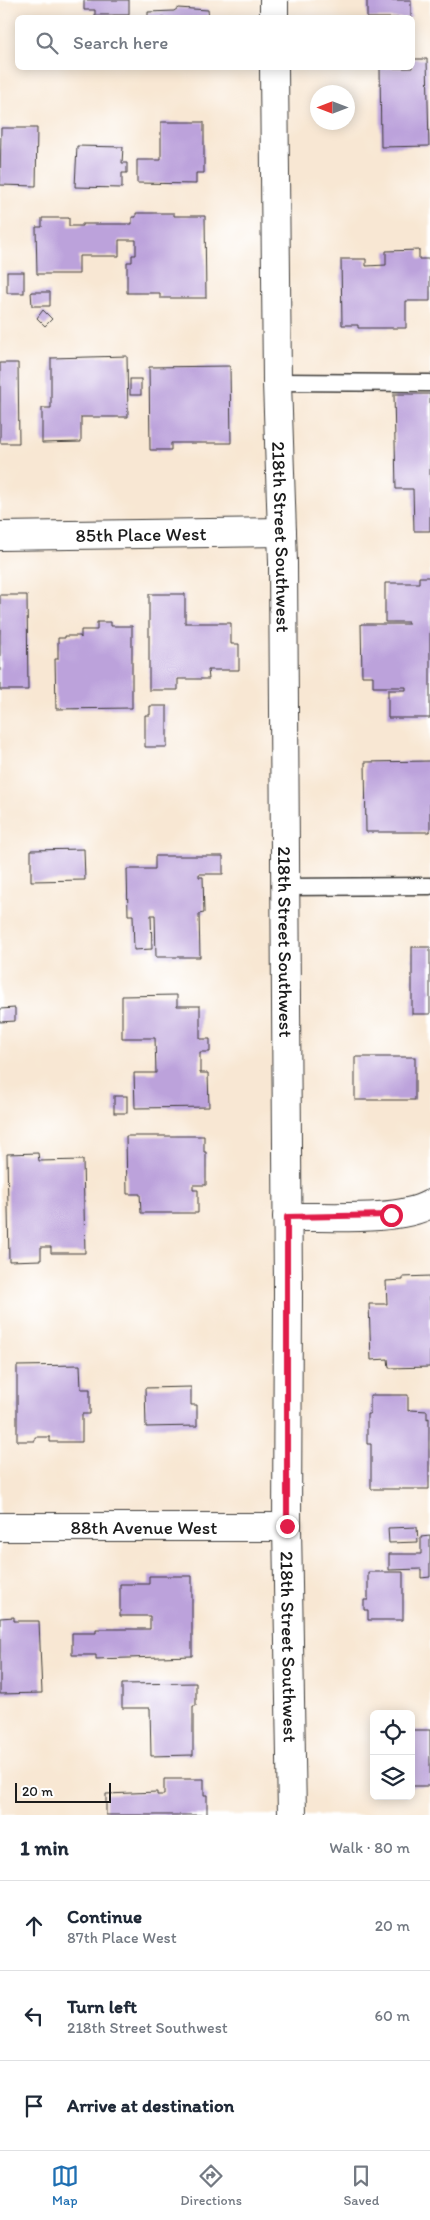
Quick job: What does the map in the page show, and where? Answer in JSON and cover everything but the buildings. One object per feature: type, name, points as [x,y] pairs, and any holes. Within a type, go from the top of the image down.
[{"type":"street","points":[[274,0],[274,15]]},
{"type":"street","name":"218th Street Southwest","points":[[274,70],[277,382],[282,532],[287,1217],[287,1526],[292,1815]]},
{"type":"street","name":"85th Place West","points":[[0,536],[282,532]]},
{"type":"street","points":[[287,1217],[391,1215],[420,1210],[430,1204]]},
{"type":"street","name":"88th Avenue West","points":[[0,1527],[287,1526]]},
{"type":"lane","points":[[277,382],[430,383]]},
{"type":"lane","points":[[285,887],[430,886]]},
{"type":"route","points":[[287,1526],[287,1217],[391,1215]]}]
